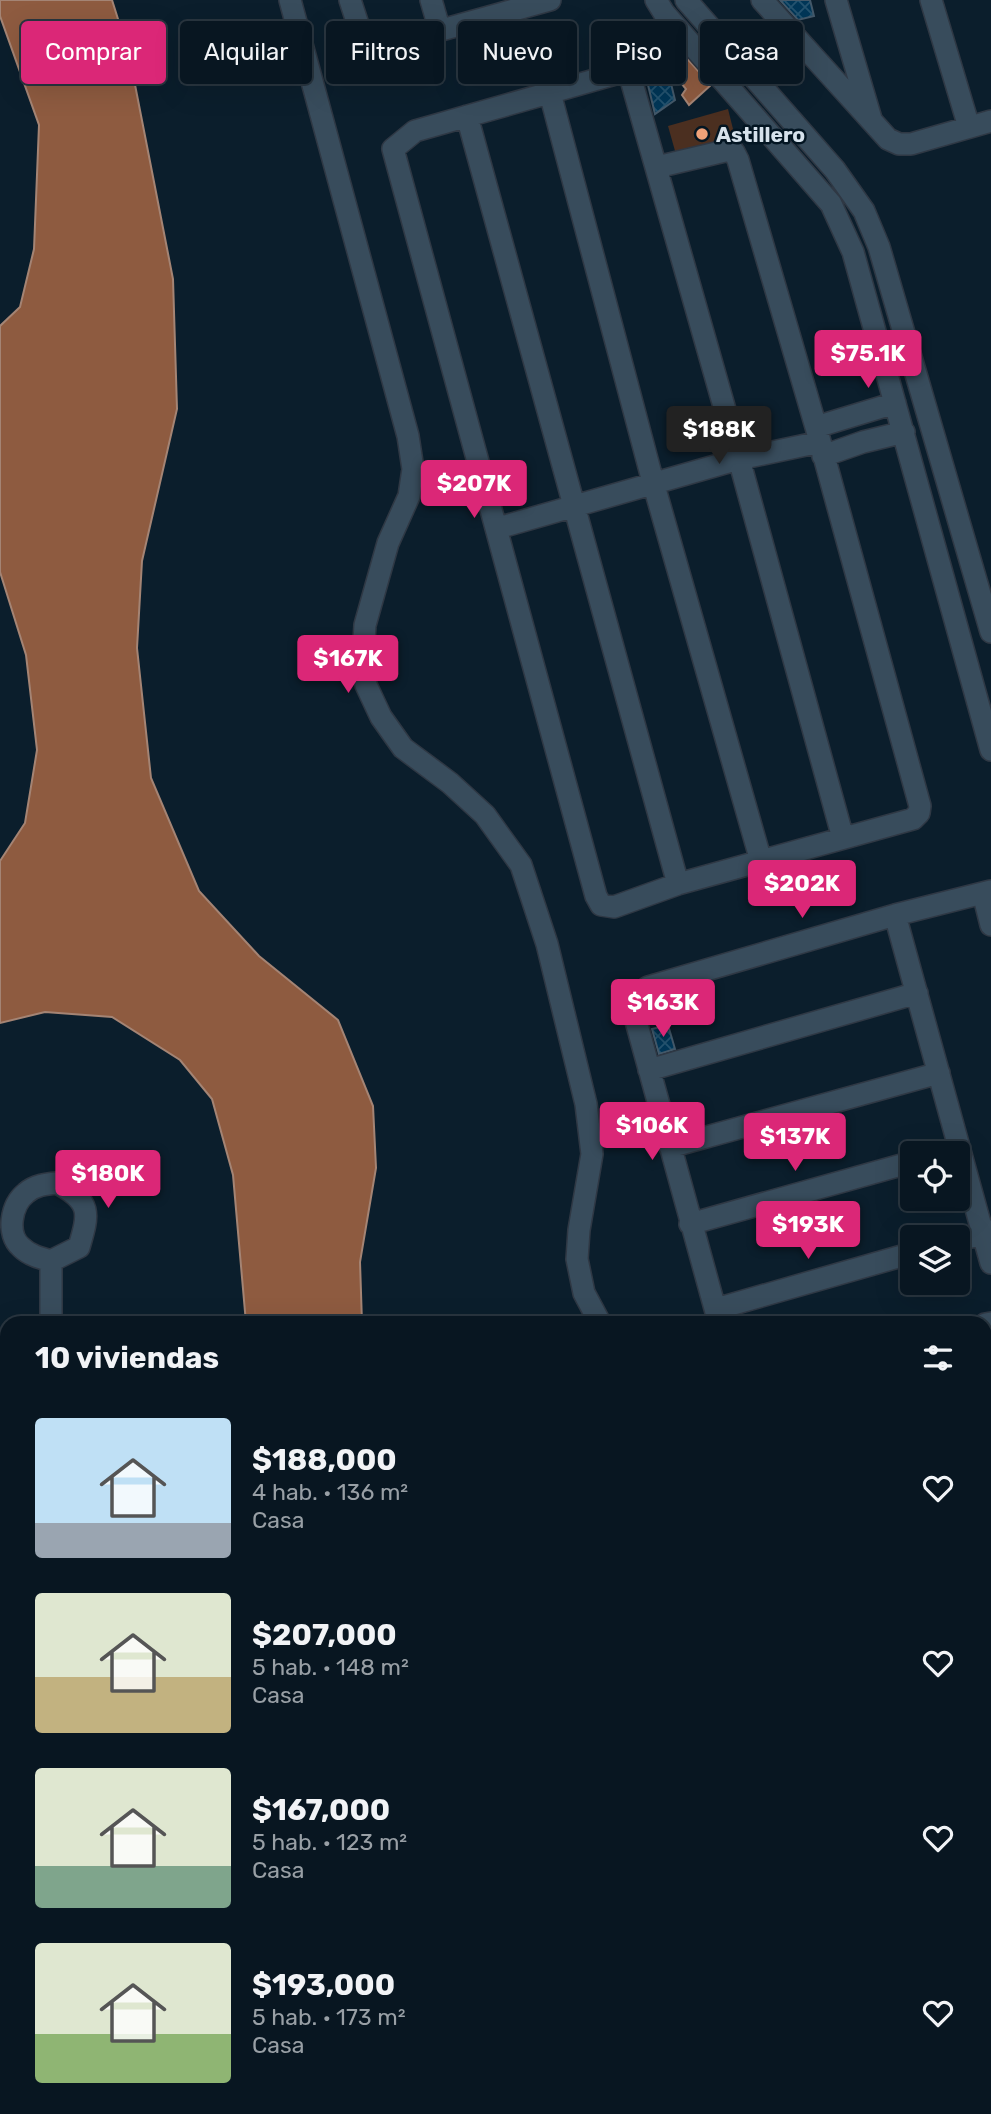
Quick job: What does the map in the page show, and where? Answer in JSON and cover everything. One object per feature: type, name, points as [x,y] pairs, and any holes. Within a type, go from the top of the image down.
[{"type":"street","points":[[290,0],[408,436],[413,469],[409,496],[388,543],[365,625],[363,656],[366,685],[381,717],[403,748],[450,783],[485,815],[521,865],[547,944],[586,1104],[592,1154],[579,1230],[577,1259],[584,1293],[596,1316]]},
{"type":"street","points":[[350,0],[356,21]]},
{"type":"street","points":[[431,0],[437,21]]},
{"type":"street","points":[[444,31],[517,5],[550,0]]},
{"type":"street","points":[[686,0],[835,170],[864,211],[879,247],[991,632]]},
{"type":"street","points":[[762,0],[888,139],[899,144],[911,144],[991,121]]},
{"type":"street","points":[[836,0],[874,126]]},
{"type":"street","points":[[930,0],[969,127]]},
{"type":"street","points":[[666,4],[831,204],[853,252],[991,750]]},
{"type":"street","points":[[657,167],[729,150],[734,152],[738,160],[820,442],[920,806],[919,813],[913,819],[678,884],[614,907],[601,905],[596,896],[393,149],[415,131],[619,73],[630,76],[843,838]]},
{"type":"street","points":[[550,93],[653,482],[761,861]]},
{"type":"street","points":[[467,116],[678,884]]},
{"type":"street","points":[[839,222],[864,211]]},
{"type":"street","points":[[820,442],[895,403]]},
{"type":"street","points":[[498,528],[739,459],[820,442],[863,442],[904,432]]},
{"type":"street","points":[[900,1257],[717,1316],[634,1014],[636,997],[648,987],[895,915],[987,892],[991,925]]},
{"type":"street","points":[[895,915],[939,1073],[950,1141]]},
{"type":"street","points":[[649,1070],[917,993]]},
{"type":"street","points":[[670,1147],[939,1073]]},
{"type":"street","points":[[690,1224],[900,1165]]},
{"type":"street","points":[[970,1193],[987,1232],[991,1263]]},
{"type":"street","points":[[970,1237],[987,1232]]},
{"type":"street","points":[[51,1261],[51,1316]]},
{"type":"shaded area","points":[[0,0],[112,0],[119,21],[21,21],[21,75],[0,16]]},
{"type":"shaded area","points":[[686,57],[700,73],[700,84],[711,85],[689,105],[682,95],[686,89],[682,84],[686,84]]},
{"type":"shaded area","points":[[24,84],[135,84],[173,279],[177,409],[142,561],[137,648],[151,778],[199,891],[259,956],[338,1020],[373,1106],[376,1168],[360,1262],[362,1316],[245,1316],[233,1175],[212,1099],[180,1060],[112,1017],[45,1012],[0,1023],[0,861],[25,823],[37,750],[26,655],[0,572],[0,326],[20,307],[34,249],[39,125]]},
{"type":"shaded area","name":"Astillero","points":[[728,109],[736,141],[677,158],[668,126]]},
{"type":"building","points":[[780,0],[810,0],[814,16],[798,20]]},
{"type":"building","points":[[648,84],[671,84],[675,100],[655,114]]},
{"type":"building","points":[[668,1025],[675,1049],[659,1054],[652,1029]]},
{"type":"place","name":"Astillero","points":[[702,134]]}]
